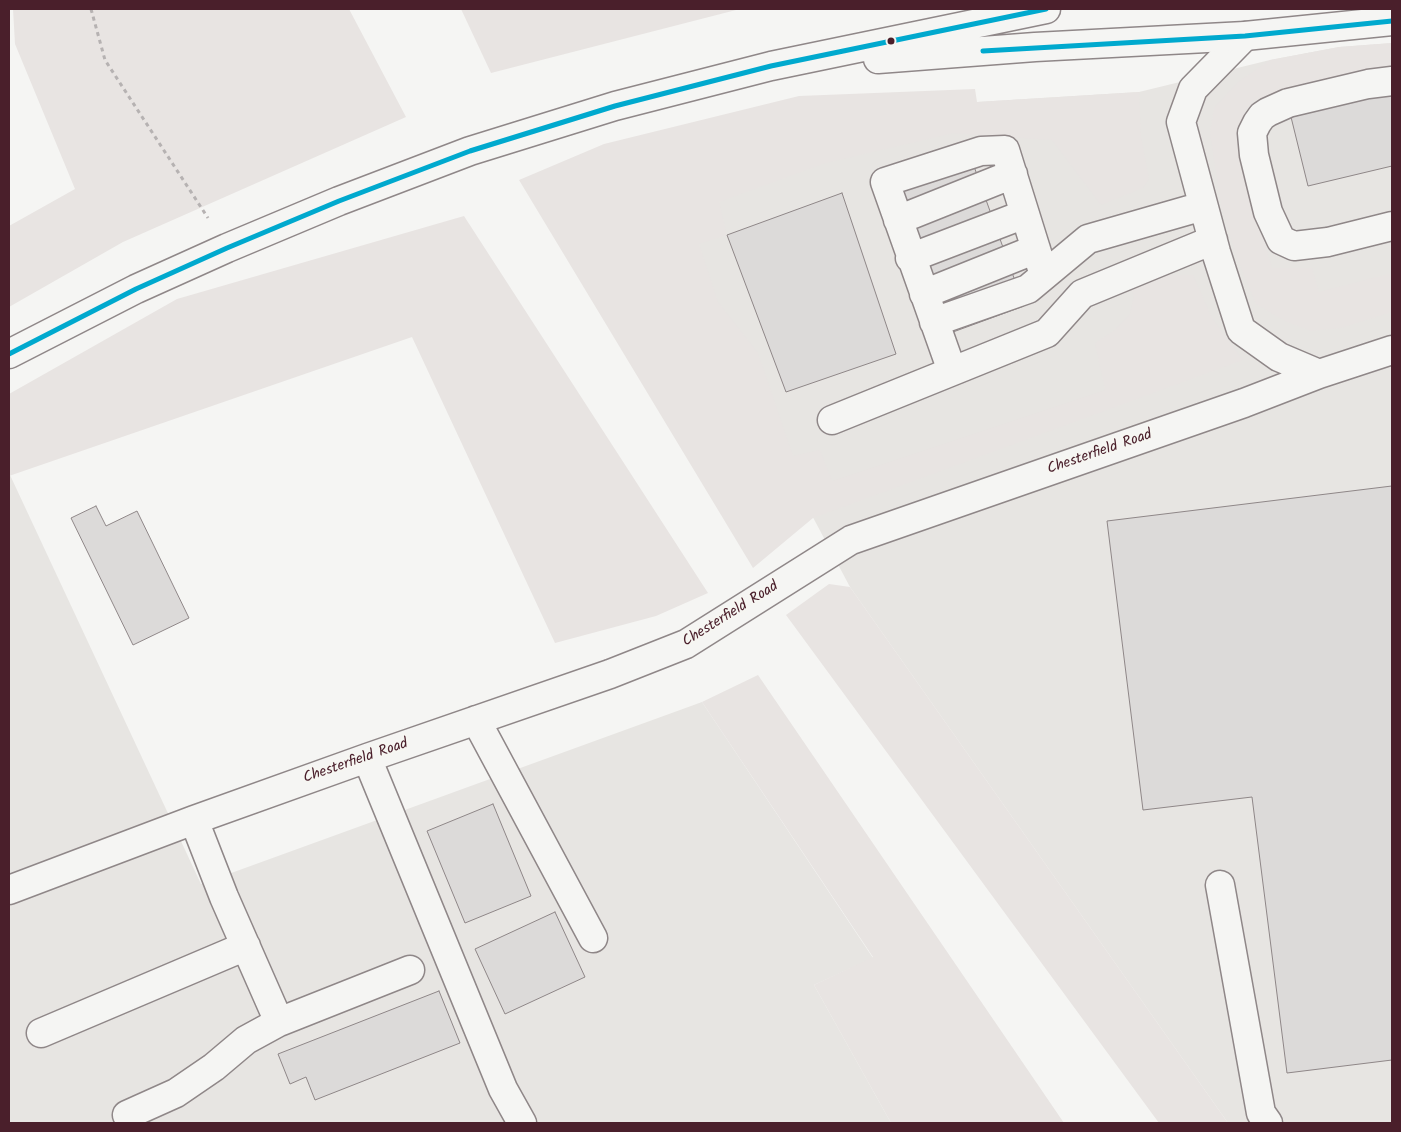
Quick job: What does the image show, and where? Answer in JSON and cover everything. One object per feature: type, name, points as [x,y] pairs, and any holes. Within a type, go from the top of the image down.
[{"type":"main road","points":[[9,354],[136,289],[227,248],[339,201],[470,151],[615,106],[771,66],[1046,9]]},
{"type":"main road","points":[[771,66],[1035,47],[1245,36],[1392,21]]},
{"type":"main road","points":[[1245,36],[1193,89],[1181,122],[1203,206],[1241,330],[1279,357],[1319,374]]},
{"type":"main road","points":[[1392,81],[1368,84],[1288,104],[1262,116],[1252,132],[1254,155],[1268,212],[1281,240],[1294,246],[1328,242],[1392,226]]},
{"type":"main road","points":[[952,371],[910,258],[885,182],[981,151],[1009,162]]},
{"type":"main road","points":[[1009,162],[1044,275]]},
{"type":"main road","points":[[898,220],[1009,162]]},
{"type":"main road","points":[[934,322],[1028,289],[1088,239],[1203,206]]},
{"type":"main road","points":[[910,258],[1025,214]]},
{"type":"main road","points":[[832,420],[1047,334],[1082,294],[1213,240]]},
{"type":"main road","points":[[924,294],[1036,249]]},
{"type":"main road","name":"Chesterfield Road","points":[[9,890],[194,820],[610,674],[686,644],[851,540],[1244,403],[1319,374],[1392,350]]},
{"type":"main road","points":[[476,720],[593,938]]},
{"type":"main road","points":[[367,758],[503,1089],[522,1123]]},
{"type":"main road","points":[[194,820],[224,897],[279,1022]]},
{"type":"main road","points":[[1220,885],[1261,1114],[1268,1123]]},
{"type":"main road","points":[[41,1033],[246,946]]},
{"type":"main road","points":[[126,1115],[176,1093],[214,1067],[246,1040],[279,1022],[410,970]]},
{"type":"path","points":[[91,9],[106,60],[227,248]]},
{"type":"shaded area","points":[[13,9],[349,9],[406,117],[123,242],[9,307],[9,226],[75,189],[15,44]]},
{"type":"shaded area","points":[[461,9],[740,9],[491,73]]},
{"type":"shaded area","points":[[1392,43],[1392,1123],[1228,1123],[850,587],[640,192],[977,102],[1139,92],[1270,60],[1339,47]]},
{"type":"shaded area","points":[[1392,43],[1392,68],[1254,100],[1245,111],[1239,135],[1239,155],[1272,268],[1312,268],[1319,292],[1392,273],[1392,312],[1341,328],[1311,331],[1287,322],[1256,304],[1237,258],[1221,206],[1210,132],[1214,108],[1238,82],[1270,60],[1339,47]]},
{"type":"shaded area","points":[[975,89],[977,102],[1139,92],[1141,137],[1149,179],[1143,188],[1101,205],[1052,140],[954,133],[826,163],[719,202],[727,235],[699,244],[718,302],[758,353],[793,456],[820,450],[832,481],[1105,390],[1095,343],[1115,330],[1130,314],[1134,296],[1129,283],[1150,275],[1193,275],[1212,318],[1243,360],[813,518],[753,568],[519,180],[604,144],[799,96]]},
{"type":"shaded area","points":[[464,216],[708,593],[656,616],[555,643],[412,337],[9,476],[9,394],[177,299]]},
{"type":"shaded area","points":[[10,475],[201,884],[702,702],[873,958],[814,985],[891,1123],[9,1123]]},
{"type":"shaded area","points":[[829,584],[850,587],[1228,1123],[1159,1123],[786,615]]},
{"type":"shaded area","points":[[758,675],[1064,1123],[891,1123],[814,985],[873,957],[702,702]]},
{"type":"building","points":[[1392,92],[1392,166],[1308,186],[1291,117]]},
{"type":"building","points":[[966,144],[1024,306],[953,332],[895,169]]},
{"type":"building","points":[[842,193],[896,354],[786,392],[727,235]]},
{"type":"building","points":[[1392,486],[1392,1060],[1287,1073],[1252,797],[1143,810],[1107,521]]},
{"type":"building","points":[[96,506],[106,526],[137,511],[189,618],[133,645],[71,518]]},
{"type":"building","points":[[493,804],[531,896],[465,923],[427,831]]},
{"type":"building","points":[[555,912],[585,977],[505,1014],[475,949]]},
{"type":"building","points":[[439,991],[460,1043],[315,1100],[306,1077],[290,1084],[278,1054]]},
{"type":"transit line","points":[[9,354],[136,289],[227,248],[339,201],[470,151],[615,106],[771,66],[1046,9]]},
{"type":"transit line","points":[[983,51],[1245,36],[1392,21]]}]
